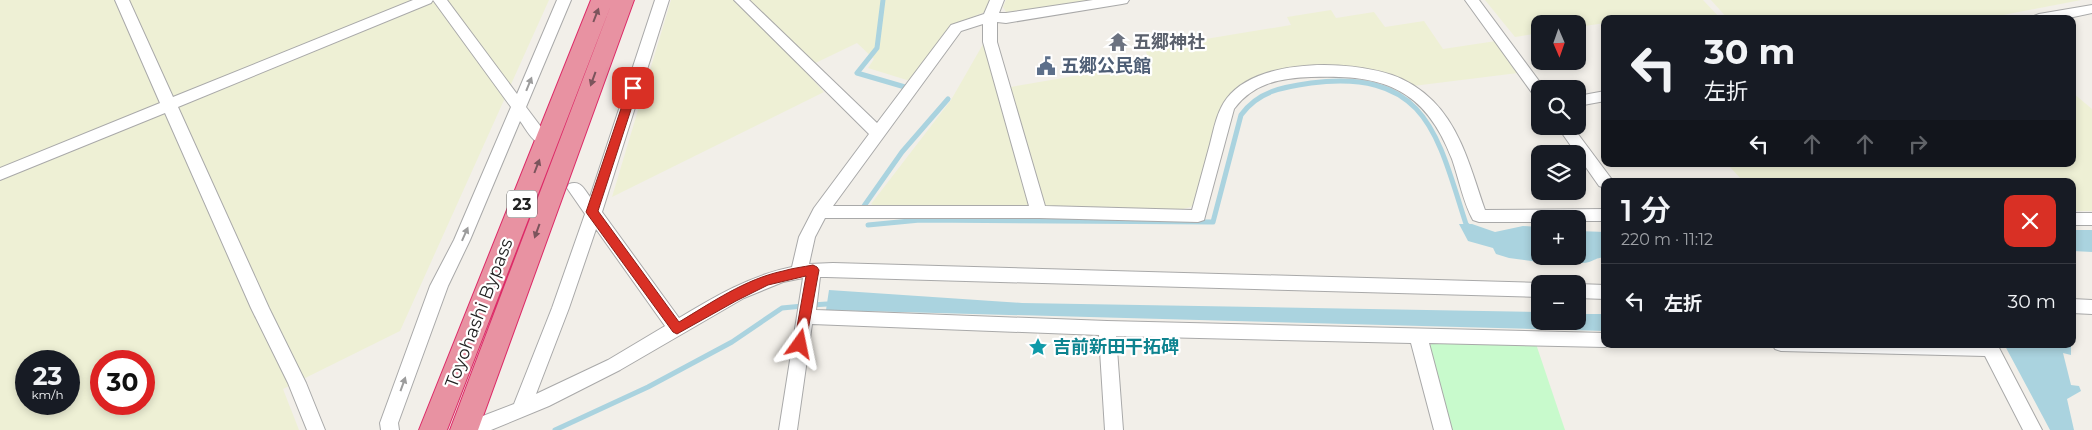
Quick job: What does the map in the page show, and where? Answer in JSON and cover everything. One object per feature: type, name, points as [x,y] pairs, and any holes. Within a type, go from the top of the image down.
[{"type":"highway","name":"Toyohashi Bypass","points":[[438,419],[602,0]]},
{"type":"highway","name":"Toyohashi Bypass","points":[[478,423],[623,0]]},
{"type":"street","points":[[122,0],[260,308],[297,383],[316,430]]},
{"type":"street","points":[[0,174],[426,0]]},
{"type":"street","points":[[440,0],[542,139]]},
{"type":"street","points":[[390,430],[389,423],[439,286],[462,240],[564,0]]},
{"type":"street","points":[[521,409],[548,344],[662,0]]},
{"type":"street","points":[[741,0],[878,133]]},
{"type":"street","points":[[997,0],[990,17],[990,42],[1039,212]]},
{"type":"street","points":[[788,430],[803,326],[808,309],[807,237],[820,212],[956,28],[990,17],[1006,18],[1122,0]]},
{"type":"street","points":[[1472,0],[1531,81]]},
{"type":"street","points":[[2060,15],[2092,9]]},
{"type":"street","points":[[820,212],[1039,212],[1198,216],[1226,109],[1234,98],[1260,80],[1292,74],[1339,72],[1366,74],[1388,79],[1413,92],[1430,107],[1450,139],[1479,216],[1601,215]]},
{"type":"street","points":[[1586,100],[1601,97]]},
{"type":"street","points":[[1571,135],[1602,178]]},
{"type":"street","points":[[575,188],[677,329]]},
{"type":"street","points":[[2076,218],[2092,219]]},
{"type":"street","points":[[478,423],[521,409],[613,366],[731,297],[764,282],[806,271],[1531,290]]},
{"type":"street","points":[[1586,291],[1601,292]]},
{"type":"street","points":[[2076,306],[2092,307]]},
{"type":"street","points":[[808,309],[1107,328],[1601,340]]},
{"type":"street","points":[[1107,328],[1114,430]]},
{"type":"street","points":[[1418,335],[1443,430]]},
{"type":"street","points":[[1990,348],[2033,430]]},
{"type":"green space","points":[[0,0],[549,0],[400,331],[283,389],[299,430],[0,430]]},
{"type":"green space","points":[[671,0],[992,0],[985,12],[952,25],[910,81],[868,68],[874,59],[857,43],[803,69],[824,92],[612,197]]},
{"type":"green space","points":[[1006,0],[1096,0],[1006,12],[1003,7]]},
{"type":"green space","points":[[1485,0],[1703,0],[1717,15],[1601,15],[1601,24],[1586,26],[1586,15],[1531,15],[1531,34],[1515,37]]},
{"type":"green space","points":[[1711,0],[2081,0],[2004,15],[1724,15]]},
{"type":"green space","points":[[1331,10],[1336,18],[1374,12],[1385,27],[1424,21],[1443,49],[1496,41],[1518,73],[1413,86],[1394,75],[1377,71],[1339,68],[1291,70],[1267,73],[1253,78],[1241,86],[1200,197],[1191,207],[1174,211],[876,207],[871,204],[951,100],[986,39],[999,89],[1150,63],[1145,49],[1291,25],[1287,17]]},
{"type":"green space","points":[[2076,96],[2092,109],[2092,211],[2076,211],[2076,178],[1740,178],[1730,167],[2076,167]]},
{"type":"green space","points":[[1434,341],[1536,344],[1565,430],[1452,430],[1428,348]]},
{"type":"water","points":[[1459,224],[1472,224],[1495,232],[1523,226],[1531,226],[1531,261],[1496,254],[1493,248],[1468,241]]},
{"type":"water","points":[[2076,230],[2092,230],[2092,252],[2076,251]]},
{"type":"water","points":[[1586,231],[1601,232],[1601,258],[1586,262]]},
{"type":"water","points":[[829,290],[1022,303],[1531,312],[1531,329],[826,310]]},
{"type":"water","points":[[1586,314],[1601,314],[1601,331],[1568,330],[1586,330]]},
{"type":"water","points":[[2006,348],[2071,348],[2071,355],[2063,353],[2071,385],[2079,386],[2081,391],[2067,399],[2074,430],[2050,430]]},
{"type":"waterway","points":[[883,0],[877,48],[857,73],[905,87]]},
{"type":"waterway","points":[[868,225],[920,220],[1213,222],[1241,115],[1248,107],[1263,95],[1291,86],[1350,81],[1380,86],[1403,98],[1421,114],[1435,136],[1446,162],[1466,224],[1471,229]]},
{"type":"waterway","points":[[864,206],[902,152],[948,99]]},
{"type":"waterway","points":[[812,305],[827,304]]},
{"type":"waterway","points":[[555,430],[648,387],[732,342],[782,308],[803,306]]},
{"type":"place","name":"五郷神社","points":[[1118,42]]},
{"type":"place","name":"五郷公民館","points":[[1046,66]]},
{"type":"place","name":"吉前新田干拓碑","points":[[1038,347]]},
{"type":"route","points":[[633,88],[592,212],[677,329],[731,297],[764,282],[782,276],[813,270],[800,344]]}]
